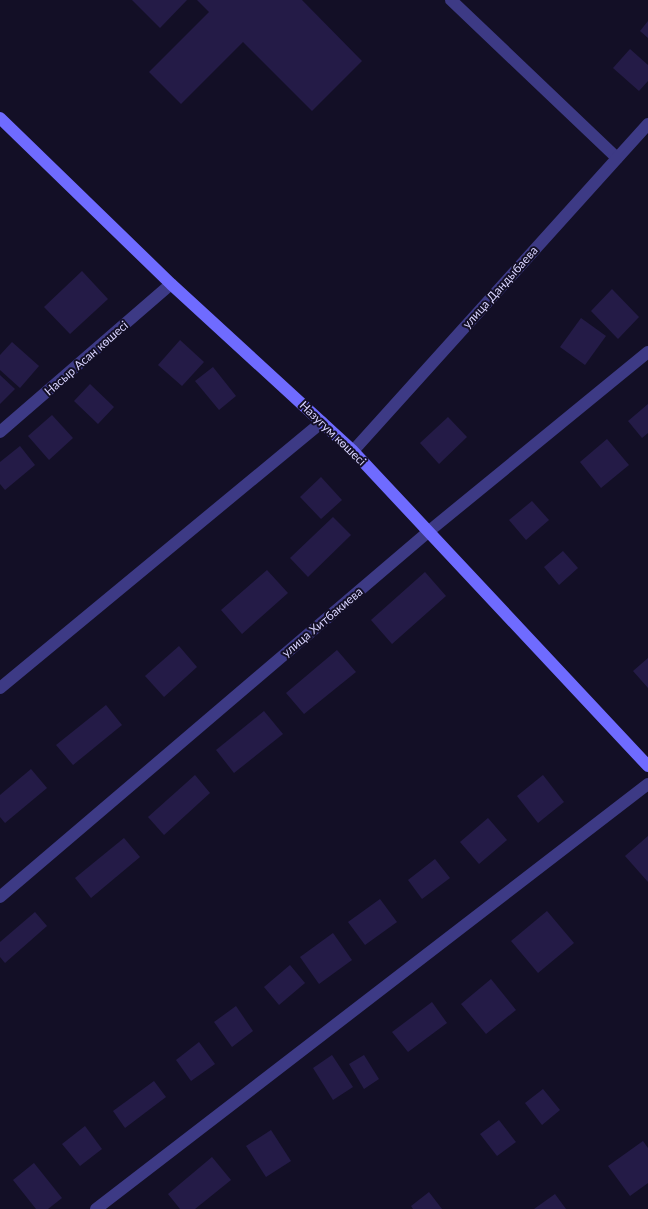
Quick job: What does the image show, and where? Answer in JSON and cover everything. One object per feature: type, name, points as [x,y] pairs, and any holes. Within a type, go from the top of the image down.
[{"type":"street","points":[[452,0],[617,158]]},
{"type":"street","name":"Назугум көшесі","points":[[0,118],[171,284],[353,451],[648,766]]},
{"type":"street","name":"улица Дандыбаева","points":[[353,451],[648,124]]},
{"type":"street","name":"Насыр Асан көшесі","points":[[0,432],[171,284]]},
{"type":"street","name":"улица Хитбакиева","points":[[0,897],[428,532],[648,352]]},
{"type":"street","points":[[0,688],[322,422]]},
{"type":"street","points":[[96,1209],[648,784]]},
{"type":"building","points":[[132,0],[187,0],[160,28]]},
{"type":"building","points":[[197,0],[302,0],[362,61],[312,111],[243,42],[181,104],[149,72],[209,12]]},
{"type":"building","points":[[648,21],[648,38],[640,31]]},
{"type":"building","points":[[630,49],[648,65],[648,81],[639,91],[613,68]]},
{"type":"building","points":[[82,271],[108,299],[70,334],[44,307]]},
{"type":"building","points":[[612,289],[639,317],[618,339],[591,311]]},
{"type":"building","points":[[581,318],[606,336],[585,365],[560,347]]},
{"type":"building","points":[[180,340],[204,362],[182,386],[158,365]]},
{"type":"building","points":[[12,342],[39,366],[20,388],[0,370],[0,355]]},
{"type":"building","points":[[213,367],[236,396],[219,410],[195,381]]},
{"type":"building","points":[[0,375],[15,389],[0,404]]},
{"type":"building","points":[[90,384],[114,407],[98,424],[74,401]]},
{"type":"building","points":[[648,404],[648,433],[642,438],[628,421]]},
{"type":"building","points":[[52,415],[73,438],[49,460],[28,436]]},
{"type":"building","points":[[448,417],[467,437],[439,464],[420,443]]},
{"type":"building","points":[[607,439],[629,465],[601,488],[580,462]]},
{"type":"building","points":[[20,446],[35,465],[5,490],[0,484],[0,462]]},
{"type":"building","points":[[321,477],[342,500],[321,519],[300,497]]},
{"type":"building","points":[[532,501],[549,520],[526,540],[509,520]]},
{"type":"building","points":[[333,517],[351,535],[308,577],[290,558]]},
{"type":"building","points":[[563,551],[578,568],[559,585],[544,567]]},
{"type":"building","points":[[267,570],[288,593],[242,634],[221,610]]},
{"type":"building","points":[[425,572],[446,596],[392,644],[371,620]]},
{"type":"building","points":[[179,646],[197,667],[164,697],[145,676]]},
{"type":"building","points":[[337,650],[356,672],[304,714],[286,693]]},
{"type":"building","points":[[648,658],[648,688],[633,671]]},
{"type":"building","points":[[106,705],[122,725],[73,765],[56,745]]},
{"type":"building","points":[[264,711],[283,734],[234,773],[216,750]]},
{"type":"building","points":[[31,769],[47,788],[5,823],[0,817],[0,795]]},
{"type":"building","points":[[195,775],[210,793],[164,835],[148,817]]},
{"type":"building","points":[[543,775],[564,802],[538,823],[517,796]]},
{"type":"building","points":[[488,818],[507,840],[479,864],[460,842]]},
{"type":"building","points":[[648,836],[648,882],[625,856]]},
{"type":"building","points":[[124,838],[140,857],[91,898],[75,878]]},
{"type":"building","points":[[435,859],[450,878],[422,899],[408,880]]},
{"type":"building","points":[[380,899],[397,922],[365,945],[348,922]]},
{"type":"building","points":[[547,911],[574,943],[538,973],[511,941]]},
{"type":"building","points":[[35,912],[47,926],[5,963],[0,957],[0,942]]},
{"type":"building","points":[[333,933],[352,960],[319,984],[300,957]]},
{"type":"building","points":[[290,965],[305,983],[279,1005],[264,987]]},
{"type":"building","points":[[491,979],[516,1010],[486,1034],[461,1004]]},
{"type":"building","points":[[432,1002],[447,1023],[408,1052],[392,1032]]},
{"type":"building","points":[[236,1006],[253,1031],[232,1047],[214,1022]]},
{"type":"building","points":[[199,1042],[215,1064],[191,1081],[176,1060]]},
{"type":"building","points":[[332,1055],[353,1087],[333,1100],[313,1068]]},
{"type":"building","points":[[364,1055],[379,1079],[364,1089],[349,1064]]},
{"type":"building","points":[[154,1081],[166,1097],[125,1128],[113,1111]]},
{"type":"building","points":[[543,1089],[560,1110],[542,1125],[525,1103]]},
{"type":"building","points":[[499,1120],[516,1142],[497,1156],[480,1134]]},
{"type":"building","points":[[85,1126],[102,1149],[80,1166],[62,1144]]},
{"type":"building","points":[[271,1130],[291,1161],[266,1177],[246,1146]]},
{"type":"building","points":[[643,1141],[648,1148],[648,1183],[630,1196],[608,1166]]},
{"type":"building","points":[[212,1157],[231,1180],[195,1209],[180,1209],[168,1194]]},
{"type":"building","points":[[34,1163],[62,1198],[48,1209],[36,1209],[13,1180]]},
{"type":"building","points":[[429,1192],[442,1209],[413,1209],[411,1206]]},
{"type":"building","points":[[555,1194],[566,1209],[534,1209]]}]
